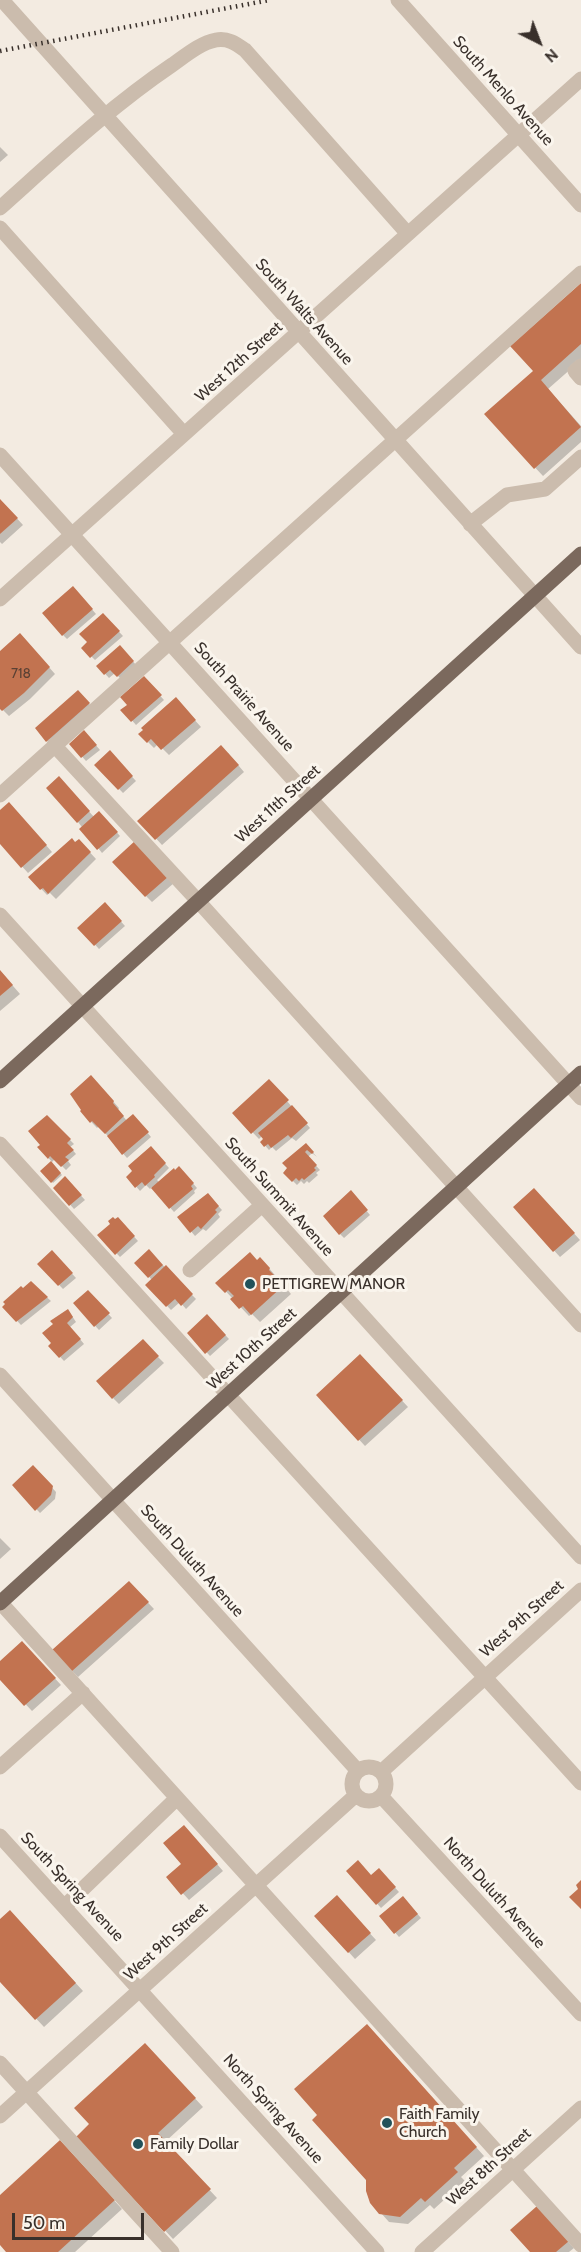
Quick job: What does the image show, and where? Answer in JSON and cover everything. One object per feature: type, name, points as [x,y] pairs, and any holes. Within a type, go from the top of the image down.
[{"type":"main road","name":"West 11th Street","points":[[0,1081],[581,554]]},
{"type":"main road","name":"West 10th Street","points":[[0,1602],[581,1073]]},
{"type":"street","name":"South Walts Avenue","points":[[2,0],[581,647]]},
{"type":"street","name":"South Menlo Avenue","points":[[398,0],[581,205]]},
{"type":"street","points":[[0,208],[141,86],[199,46],[219,40],[235,43],[245,50],[408,234]]},
{"type":"street","name":"West 12th Street","points":[[0,599],[581,79]]},
{"type":"street","points":[[0,228],[184,434]]},
{"type":"street","points":[[0,795],[581,273]]},
{"type":"street","points":[[581,366],[575,371],[581,378]]},
{"type":"street","name":"South Prairie Avenue","points":[[0,455],[581,1098]]},
{"type":"street","points":[[470,524],[507,495],[545,489],[581,457]]},
{"type":"street","points":[[54,745],[581,1325]]},
{"type":"street","name":"South Summit Avenue","points":[[0,915],[581,1557]]},
{"type":"street","points":[[0,1144],[581,1783]]},
{"type":"street","points":[[190,1270],[262,1205]]},
{"type":"street","name":"South Duluth Avenue","points":[[0,1375],[358,1771]]},
{"type":"street","name":"West 9th Street","points":[[381,1772],[581,1590]]},
{"type":"street","points":[[0,1602],[581,2245]]},
{"type":"street","points":[[0,1767],[83,1694]]},
{"type":"street","points":[[372,1767],[381,1772],[386,1787],[381,1796],[371,1801],[356,1795],[353,1790],[353,1780],[358,1771],[372,1767]]},
{"type":"street","name":"West 9th Street","points":[[0,2116],[356,1795]]},
{"type":"street","name":"North Duluth Avenue","points":[[381,1796],[581,2014]]},
{"type":"street","points":[[65,1906],[177,1798]]},
{"type":"street","name":"South Spring Avenue","points":[[0,1836],[141,1990]]},
{"type":"street","name":"North Spring Avenue","points":[[141,1990],[377,2252]]},
{"type":"street","points":[[0,2063],[172,2252]]},
{"type":"street","name":"West 8th Street","points":[[422,2252],[581,2108]]},
{"type":"building","points":[[581,283],[581,344],[541,380],[581,427],[534,469],[484,414],[533,371],[510,346]]},
{"type":"building","points":[[0,499],[18,518],[0,534]]},
{"type":"building","points":[[73,586],[93,609],[62,636],[42,613]]},
{"type":"building","points":[[103,613],[120,631],[90,658],[81,648],[87,642],[79,634]]},
{"type":"building","points":[[20,633],[50,667],[2,711],[0,709],[0,651]]},
{"type":"building","points":[[120,645],[134,661],[117,677],[110,670],[104,675],[96,666]]},
{"type":"building","points":[[144,676],[162,695],[131,722],[120,710],[127,705],[120,697]]},
{"type":"building","points":[[78,690],[90,703],[46,742],[35,728]]},
{"type":"building","points":[[176,697],[196,720],[161,750],[151,739],[147,743],[138,734],[143,730],[141,728]]},
{"type":"building","points":[[84,730],[97,745],[81,758],[69,744]]},
{"type":"building","points":[[221,745],[239,765],[155,840],[137,821]]},
{"type":"building","points":[[110,750],[133,776],[118,790],[94,765]]},
{"type":"building","points":[[59,776],[90,811],[77,823],[46,788]]},
{"type":"building","points":[[9,802],[47,845],[21,868],[0,844],[0,810]]},
{"type":"building","points":[[99,811],[118,832],[97,850],[79,829]]},
{"type":"building","points":[[72,838],[75,842],[79,839],[91,852],[48,894],[43,888],[40,890],[28,877]]},
{"type":"building","points":[[136,840],[169,876],[145,897],[112,862]]},
{"type":"building","points":[[105,902],[122,921],[94,946],[77,928]]},
{"type":"building","points":[[0,970],[13,985],[0,996]]},
{"type":"building","points":[[91,1075],[124,1116],[105,1134],[92,1121],[90,1123],[70,1094]]},
{"type":"building","points":[[269,1079],[289,1100],[251,1134],[232,1113]]},
{"type":"building","points":[[292,1105],[308,1123],[291,1138],[288,1135],[271,1148],[268,1144],[264,1147],[260,1142],[263,1139],[258,1133]]},
{"type":"building","points":[[133,1114],[149,1132],[122,1155],[107,1136]]},
{"type":"building","points":[[47,1115],[71,1139],[67,1143],[74,1150],[65,1157],[69,1160],[61,1167],[50,1156],[48,1159],[37,1147],[40,1145],[28,1131]]},
{"type":"building","points":[[306,1143],[314,1152],[312,1154],[307,1150],[305,1152],[317,1165],[314,1168],[316,1170],[304,1180],[302,1178],[299,1181],[296,1178],[292,1182],[283,1173],[287,1168],[282,1163]]},
{"type":"building","points":[[151,1146],[166,1163],[145,1186],[142,1182],[135,1188],[126,1177],[132,1171],[128,1166]]},
{"type":"building","points":[[51,1161],[61,1173],[51,1183],[40,1171]]},
{"type":"building","points":[[179,1166],[194,1183],[191,1186],[193,1189],[169,1209],[151,1188]]},
{"type":"building","points":[[65,1176],[82,1195],[69,1206],[53,1188]]},
{"type":"building","points":[[534,1188],[575,1233],[553,1252],[513,1207]]},
{"type":"building","points":[[351,1190],[368,1210],[339,1235],[323,1216]]},
{"type":"building","points":[[208,1193],[219,1206],[215,1210],[217,1212],[201,1229],[198,1226],[190,1233],[177,1217]]},
{"type":"building","points":[[113,1217],[115,1219],[118,1217],[135,1236],[115,1255],[97,1235],[110,1224],[108,1221]]},
{"type":"building","points":[[149,1249],[163,1265],[148,1278],[134,1263]]},
{"type":"building","points":[[52,1250],[73,1273],[58,1286],[37,1264]]},
{"type":"building","name":"PETTIGREW MANOR","points":[[250,1252],[257,1260],[260,1257],[284,1285],[251,1315],[243,1306],[239,1309],[230,1299],[234,1296],[228,1290],[225,1293],[215,1283]]},
{"type":"building","points":[[166,1265],[193,1294],[181,1306],[175,1299],[166,1307],[145,1285]]},
{"type":"building","points":[[31,1281],[48,1297],[16,1322],[2,1307],[5,1304],[3,1302],[21,1286],[23,1288]]},
{"type":"building","points":[[88,1290],[110,1313],[94,1327],[73,1303]]},
{"type":"building","points":[[68,1309],[73,1317],[67,1323],[81,1339],[59,1358],[48,1346],[51,1343],[42,1333],[53,1324],[50,1321]]},
{"type":"building","points":[[207,1314],[226,1335],[205,1354],[187,1333]]},
{"type":"building","points":[[143,1339],[159,1356],[112,1399],[96,1381]]},
{"type":"building","points":[[360,1354],[403,1400],[358,1441],[316,1395]]},
{"type":"building","points":[[33,1465],[53,1486],[51,1495],[35,1511],[12,1485]]},
{"type":"building","points":[[129,1581],[149,1602],[71,1672],[52,1650]]},
{"type":"building","points":[[22,1641],[56,1678],[24,1706],[0,1680],[0,1661]]},
{"type":"building","points":[[184,1825],[218,1864],[181,1895],[166,1877],[181,1864],[163,1843]]},
{"type":"building","points":[[358,1860],[371,1875],[379,1868],[396,1887],[376,1905],[346,1871]]},
{"type":"building","points":[[581,1880],[581,1909],[569,1897],[578,1889],[576,1885]]},
{"type":"building","points":[[337,1895],[371,1933],[348,1953],[314,1916]]},
{"type":"building","points":[[403,1896],[418,1914],[394,1934],[379,1916]]},
{"type":"building","points":[[10,1910],[76,1983],[35,2020],[0,1982],[0,1919]]},
{"type":"building","points":[[367,2024],[477,2147],[454,2168],[458,2172],[425,2202],[421,2198],[400,2217],[379,2214],[370,2203],[366,2191],[366,2180],[312,2120],[317,2115],[294,2089]]},
{"type":"building","points":[[145,2043],[196,2098],[158,2133],[211,2189],[164,2232],[76,2137],[89,2124],[74,2108]]},
{"type":"building","points":[[60,2140],[115,2200],[58,2252],[6,2252],[0,2245],[0,2195]]},
{"type":"building","points":[[537,2206],[569,2241],[556,2252],[530,2252],[510,2230]]},
{"type":"railway","points":[[0,51],[270,0]]},
{"type":"place","name":"PETTIGREW MANOR","points":[[250,1284]]},
{"type":"place","name":"Faith Family Church","points":[[387,2123]]},
{"type":"place","name":"Family Dollar","points":[[138,2144]]}]
